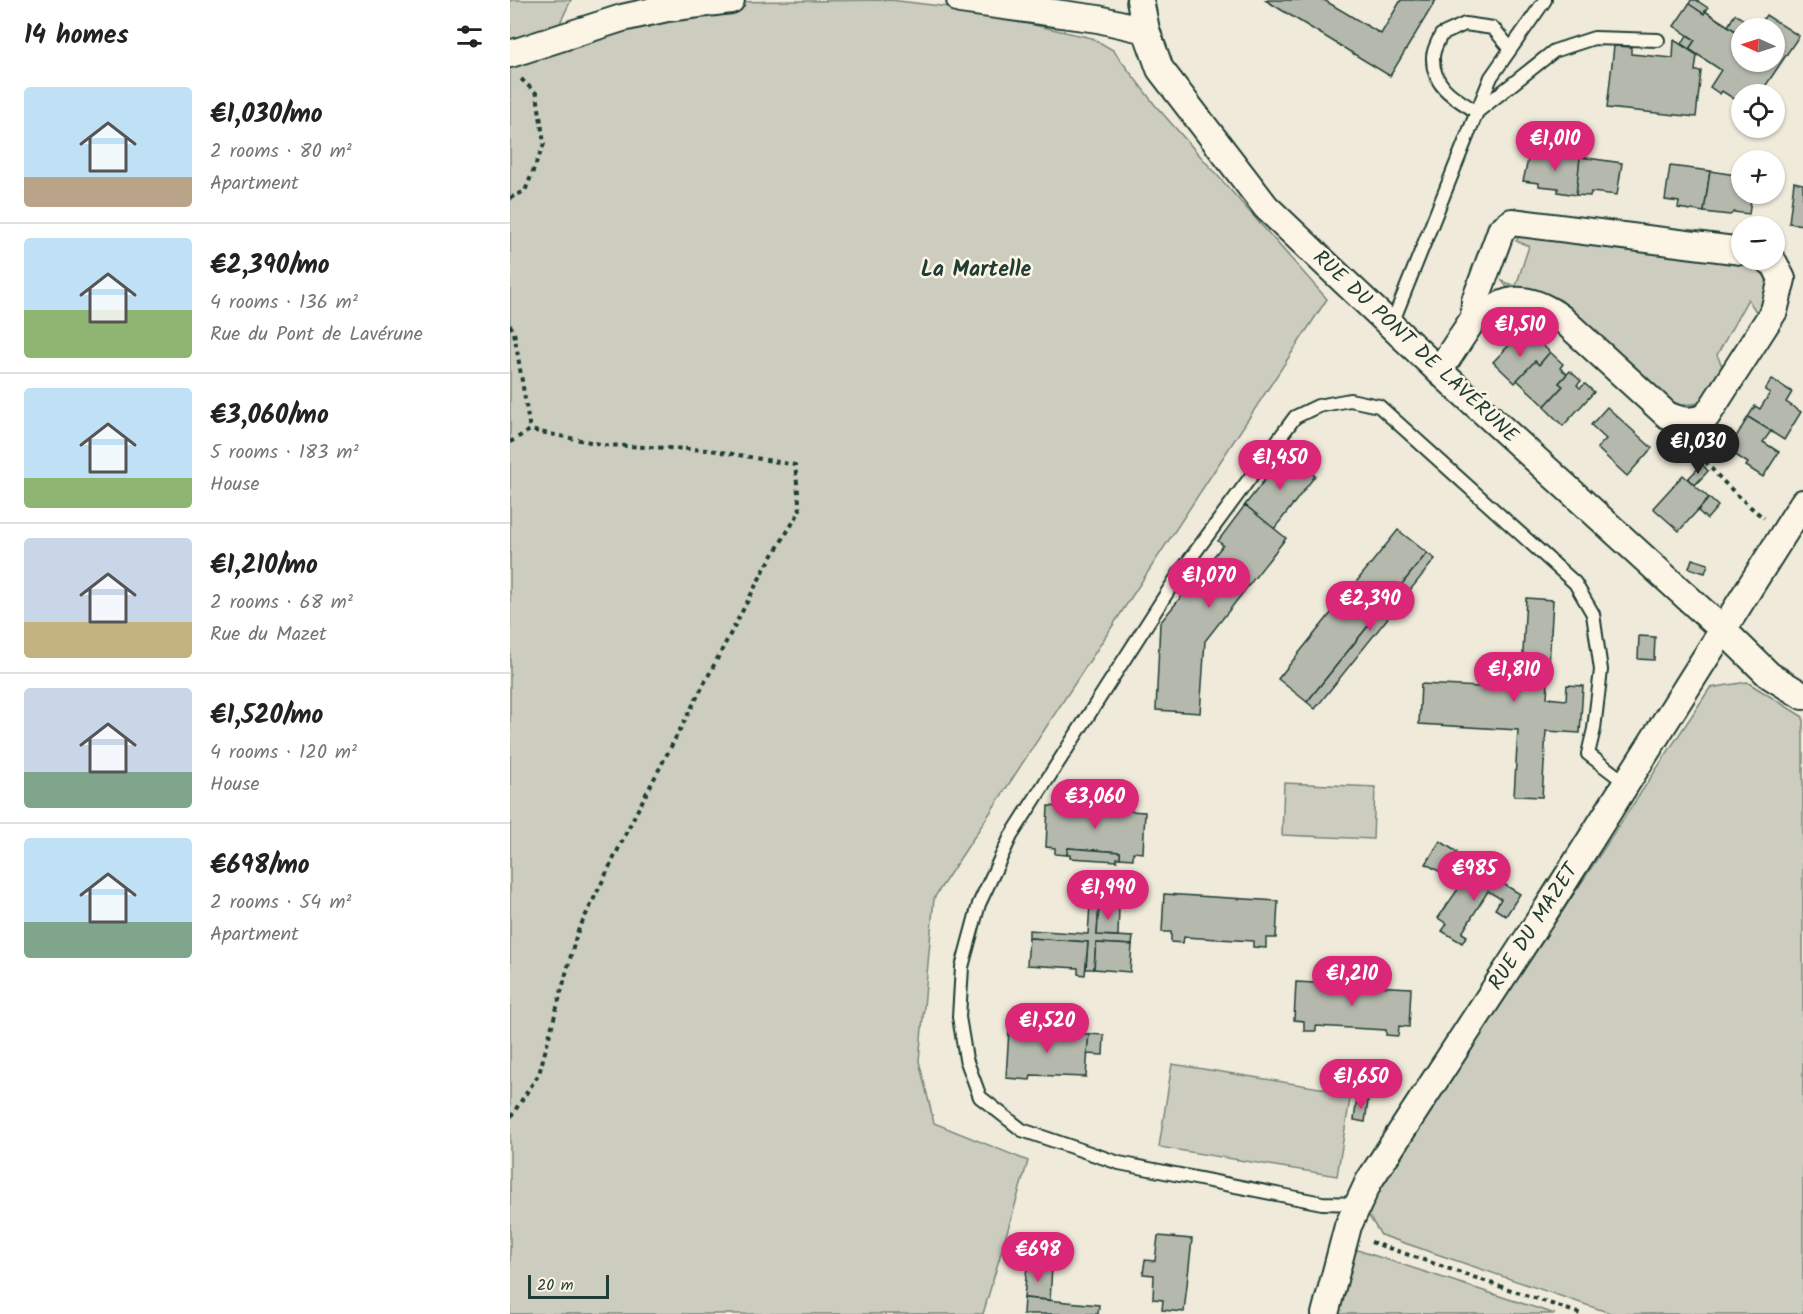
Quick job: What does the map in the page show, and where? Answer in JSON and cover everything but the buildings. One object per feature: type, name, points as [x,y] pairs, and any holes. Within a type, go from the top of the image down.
[{"type":"street","points":[[513,64],[622,18],[667,8],[731,0]]},
{"type":"street","points":[[960,0],[1098,19],[1146,30]]},
{"type":"street","name":"RUE DU PONT DE LAVÉRUNE","points":[[1140,0],[1146,30],[1160,69],[1266,207],[1439,371],[1723,630],[1769,675],[1803,696]]},
{"type":"street","points":[[1439,371],[1474,318],[1475,301],[1501,230],[1512,222],[1731,250]]},
{"type":"street","points":[[1474,318],[1487,316],[1500,305],[1520,301],[1535,303],[1547,308],[1668,415],[1688,422],[1706,417],[1774,311],[1782,279],[1778,270]]},
{"type":"street","name":"RUE DU MAZET","points":[[1325,1314],[1353,1215],[1369,1181],[1552,901],[1803,503]]},
{"type":"lane","points":[[1391,326],[1491,77],[1545,0]]},
{"type":"lane","points":[[1477,112],[1454,98],[1437,80],[1432,56],[1441,35],[1465,24],[1492,28],[1510,48]]},
{"type":"lane","points":[[1477,112],[1554,51],[1594,38],[1658,40]]},
{"type":"lane","points":[[1353,1215],[1322,1203],[1119,1163],[1022,1130],[980,1096],[966,1059],[959,1017],[962,968],[979,904],[1011,836],[1179,574],[1294,417],[1318,406],[1350,400],[1379,406],[1575,583],[1593,614],[1601,670],[1594,729],[1588,754],[1626,783]]},
{"type":"path","points":[[510,198],[525,190],[544,144],[537,94],[513,64]]},
{"type":"path","points":[[510,325],[514,333],[530,430]]},
{"type":"path","points":[[1688,422],[1698,453],[1707,464],[1761,515],[1785,532]]},
{"type":"path","points":[[510,442],[530,430],[605,445],[710,450],[795,465],[800,511],[765,568],[645,794],[577,933],[539,1074],[510,1118]]},
{"type":"path","points":[[1353,1215],[1370,1241],[1581,1314]]},
{"type":"shaded area","points":[[510,0],[571,0],[561,21],[561,29],[510,45]]},
{"type":"shaded area","points":[[890,0],[957,8],[1092,38],[1113,50],[1155,105],[1327,299],[934,898],[919,1061],[934,1123],[1028,1161],[983,1314],[510,1314],[510,64],[718,2]]},
{"type":"shaded area","points":[[1524,233],[1731,262],[1731,270],[1759,270],[1766,280],[1767,293],[1758,315],[1748,299],[1717,355],[1724,370],[1701,403],[1681,405],[1667,399],[1561,300],[1542,292],[1507,287],[1502,281],[1516,286],[1529,246],[1516,241]]},
{"type":"shaded area","points":[[1747,682],[1803,717],[1803,1314],[1613,1314],[1381,1235],[1365,1210],[1710,688]]},
{"type":"shaded area","points":[[1284,783],[1375,787],[1373,839],[1282,835]]},
{"type":"shaded area","points":[[1172,1064],[1351,1093],[1337,1176],[1159,1147]]},
{"type":"shaded area","points":[[1351,1248],[1555,1314],[1334,1314]]},
{"type":"district","name":"La Martelle","points":[[976,270]]}]
